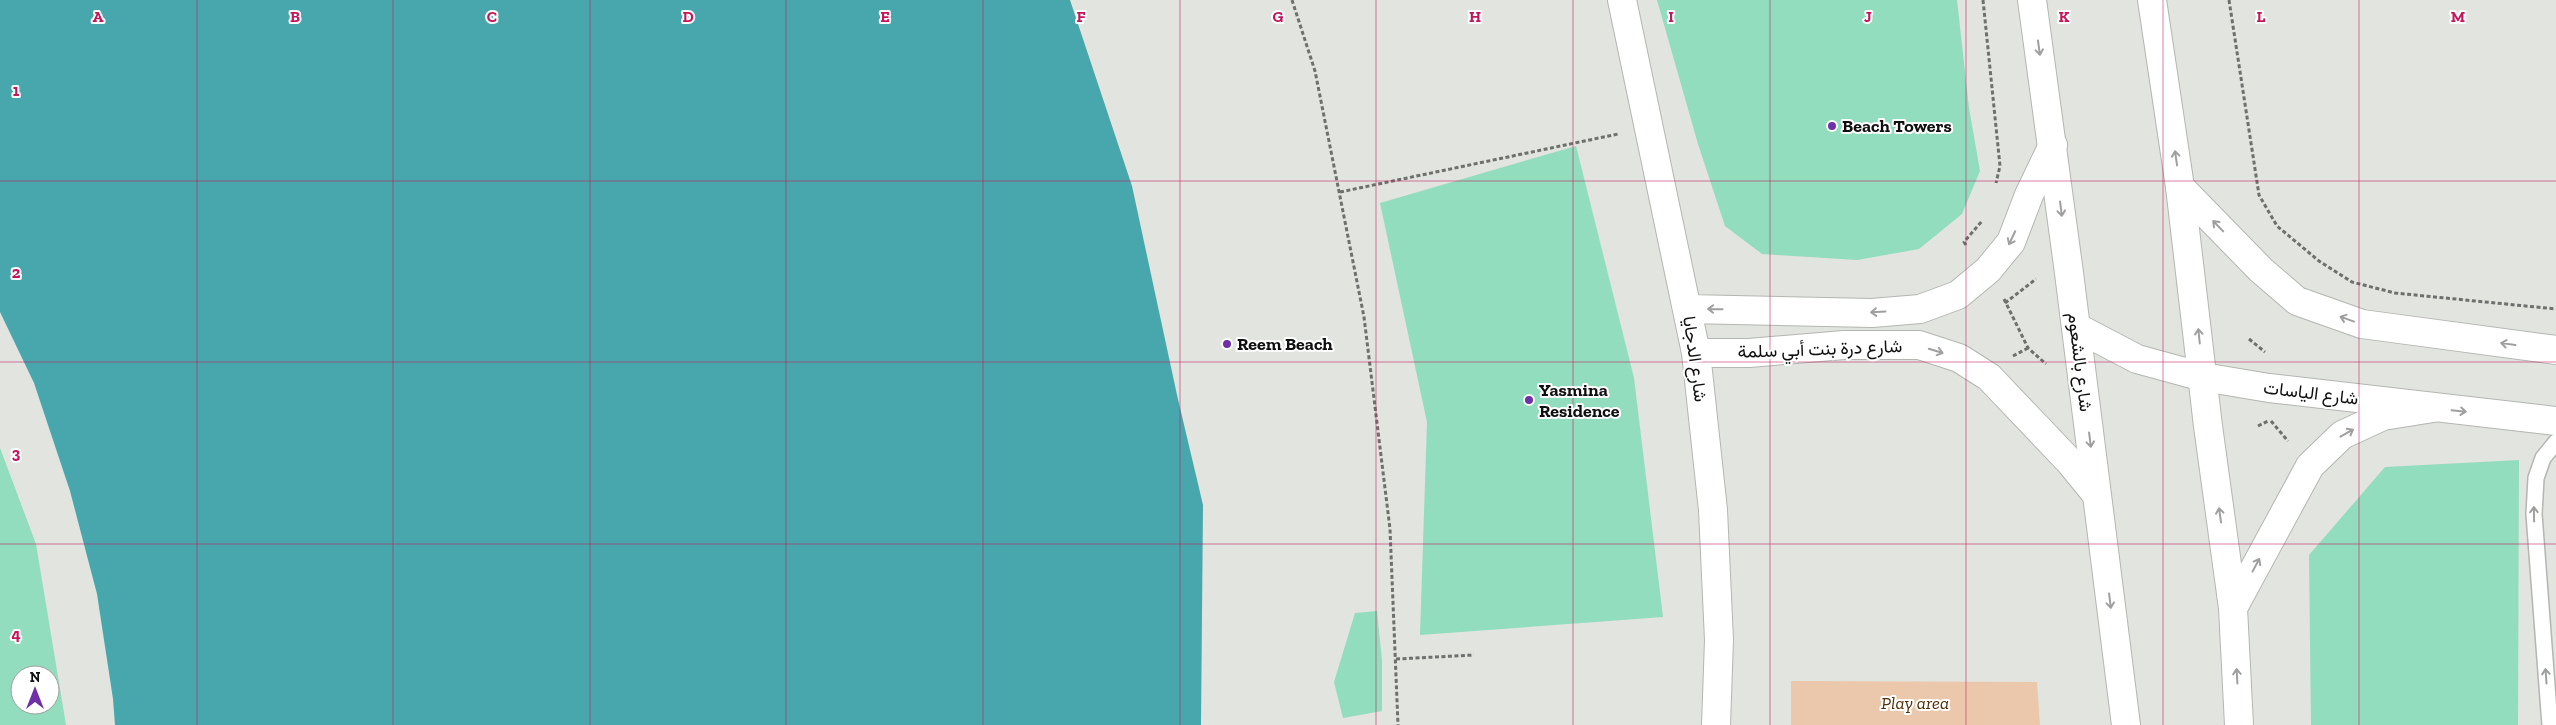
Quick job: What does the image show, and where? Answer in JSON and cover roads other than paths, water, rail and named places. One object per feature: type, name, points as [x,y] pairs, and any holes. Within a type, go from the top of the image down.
[{"type":"street","name":"شارع الدجايا","points":[[1622,0],[1696,353],[1713,510],[1719,640],[1716,725]]},
{"type":"street","name":"شارع بالشعوم","points":[[2032,0],[2053,145],[2126,725]]},
{"type":"street","points":[[2152,0],[2180,187],[2233,608],[2239,725]]},
{"type":"street","name":"شارع درة بنت أبي سلمة","points":[[1687,309],[1872,313],[1920,309],[1958,295],[1988,270],[2011,242],[2029,195],[2053,145]]},
{"type":"street","points":[[2180,187],[2261,270],[2297,301],[2362,324],[2556,350]]},
{"type":"street","name":"شارع الياسات","points":[[2076,327],[2137,359],[2203,377],[2269,388],[2556,421]]},
{"type":"street","name":"شارع درة بنت أبي سلمة","points":[[1696,353],[1749,353],[1844,345],[1919,345],[1960,358],[1989,377],[2069,461],[2096,494]]},
{"type":"street","points":[[2233,608],[2310,466],[2342,436],[2383,416],[2433,408]]},
{"type":"lane","points":[[2550,725],[2534,514],[2536,478],[2543,458],[2556,442]]},
{"type":"water","points":[[0,0],[1070,0],[1132,186],[1203,505],[1201,725],[115,725],[113,699],[97,594],[70,491],[34,383],[0,312]]},
{"type":"place","name":"Beach Towers","points":[[1832,126]]},
{"type":"place","name":"Reem Beach","points":[[1227,344]]},
{"type":"place","name":"Yasmina Residence","points":[[1529,400]]},
{"type":"park label","name":"Play area","points":[[1915,703]]}]
